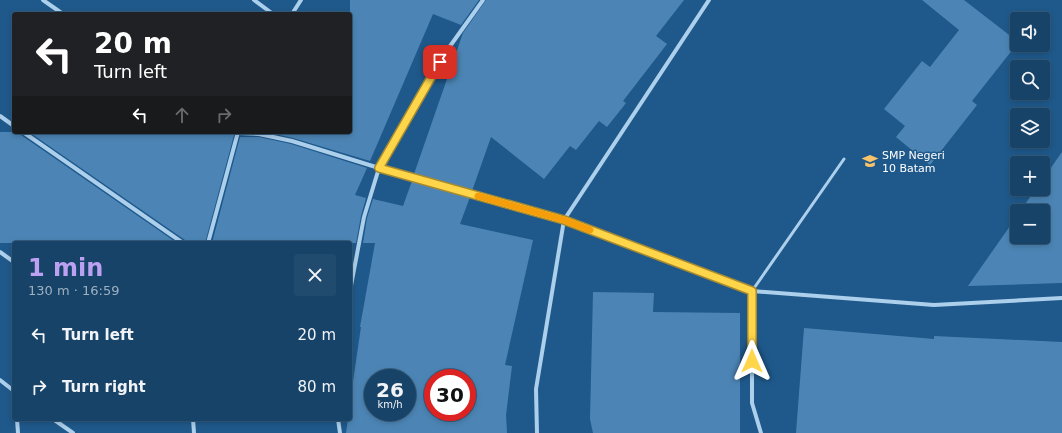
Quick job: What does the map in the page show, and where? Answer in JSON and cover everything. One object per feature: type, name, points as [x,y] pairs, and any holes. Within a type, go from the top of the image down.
[{"type":"street","points":[[42,0],[60,12]]},
{"type":"street","points":[[254,0],[270,12]]},
{"type":"street","points":[[293,12],[301,0]]},
{"type":"street","points":[[352,280],[364,217],[379,168],[448,49],[483,0]]},
{"type":"street","points":[[538,433],[536,389],[564,220],[709,0]]},
{"type":"street","points":[[0,116],[12,125]]},
{"type":"street","points":[[25,134],[180,241]]},
{"type":"street","points":[[209,241],[236,134]]},
{"type":"street","points":[[259,134],[292,141],[379,168],[564,220],[752,291],[934,305],[1062,298]]},
{"type":"street","points":[[0,252],[12,261]]},
{"type":"street","points":[[752,291],[752,403],[761,433]]},
{"type":"street","points":[[0,380],[12,389]]},
{"type":"street","points":[[17,421],[18,433]]},
{"type":"street","points":[[56,421],[73,433]]},
{"type":"street","points":[[193,421],[194,433]]},
{"type":"street","points":[[338,421],[340,433]]},
{"type":"lane","points":[[752,291],[844,159]]},
{"type":"building","points":[[350,0],[479,0],[461,25],[433,14],[370,161],[275,134],[352,134],[352,12],[350,12]]},
{"type":"building","points":[[486,0],[684,0],[656,36],[667,44],[623,101],[626,103],[607,127],[599,121],[576,150],[570,146],[544,179],[491,137],[472,191],[414,174],[463,33]]},
{"type":"building","points":[[922,0],[964,0],[1010,36],[1011,52],[972,101],[977,105],[930,165],[896,137],[905,126],[884,109],[922,61],[930,67],[959,30]]},
{"type":"building","points":[[0,132],[21,134],[174,241],[12,241],[12,243],[0,243]]},
{"type":"building","points":[[32,134],[234,134],[206,241],[185,240]]},
{"type":"building","points":[[240,137],[259,137],[291,144],[367,168],[355,195],[366,198],[356,243],[352,243],[352,241],[213,241]]},
{"type":"building","points":[[1062,152],[1062,283],[968,286],[1010,226],[1010,244],[1050,244],[1050,204],[1025,204],[1031,196],[1050,196],[1050,169]]},
{"type":"building","points":[[412,181],[470,197],[460,224],[533,240],[505,365],[512,366],[506,415],[507,433],[346,433],[348,421],[352,421],[352,388],[360,327],[375,243],[363,243],[367,218],[373,199],[403,206]]},
{"type":"building","points":[[593,292],[654,293],[653,312],[740,313],[740,433],[593,433],[590,419]]},
{"type":"building","points":[[804,328],[934,339],[934,336],[1062,342],[1062,433],[796,433]]},
{"type":"slow traffic","points":[[478,196],[564,220],[590,230]]},
{"type":"place","name":"SMP Negeri 10 Batam","points":[[870,161]]},
{"type":"route","points":[[440,62],[379,168],[564,220],[752,291],[752,361]]}]
